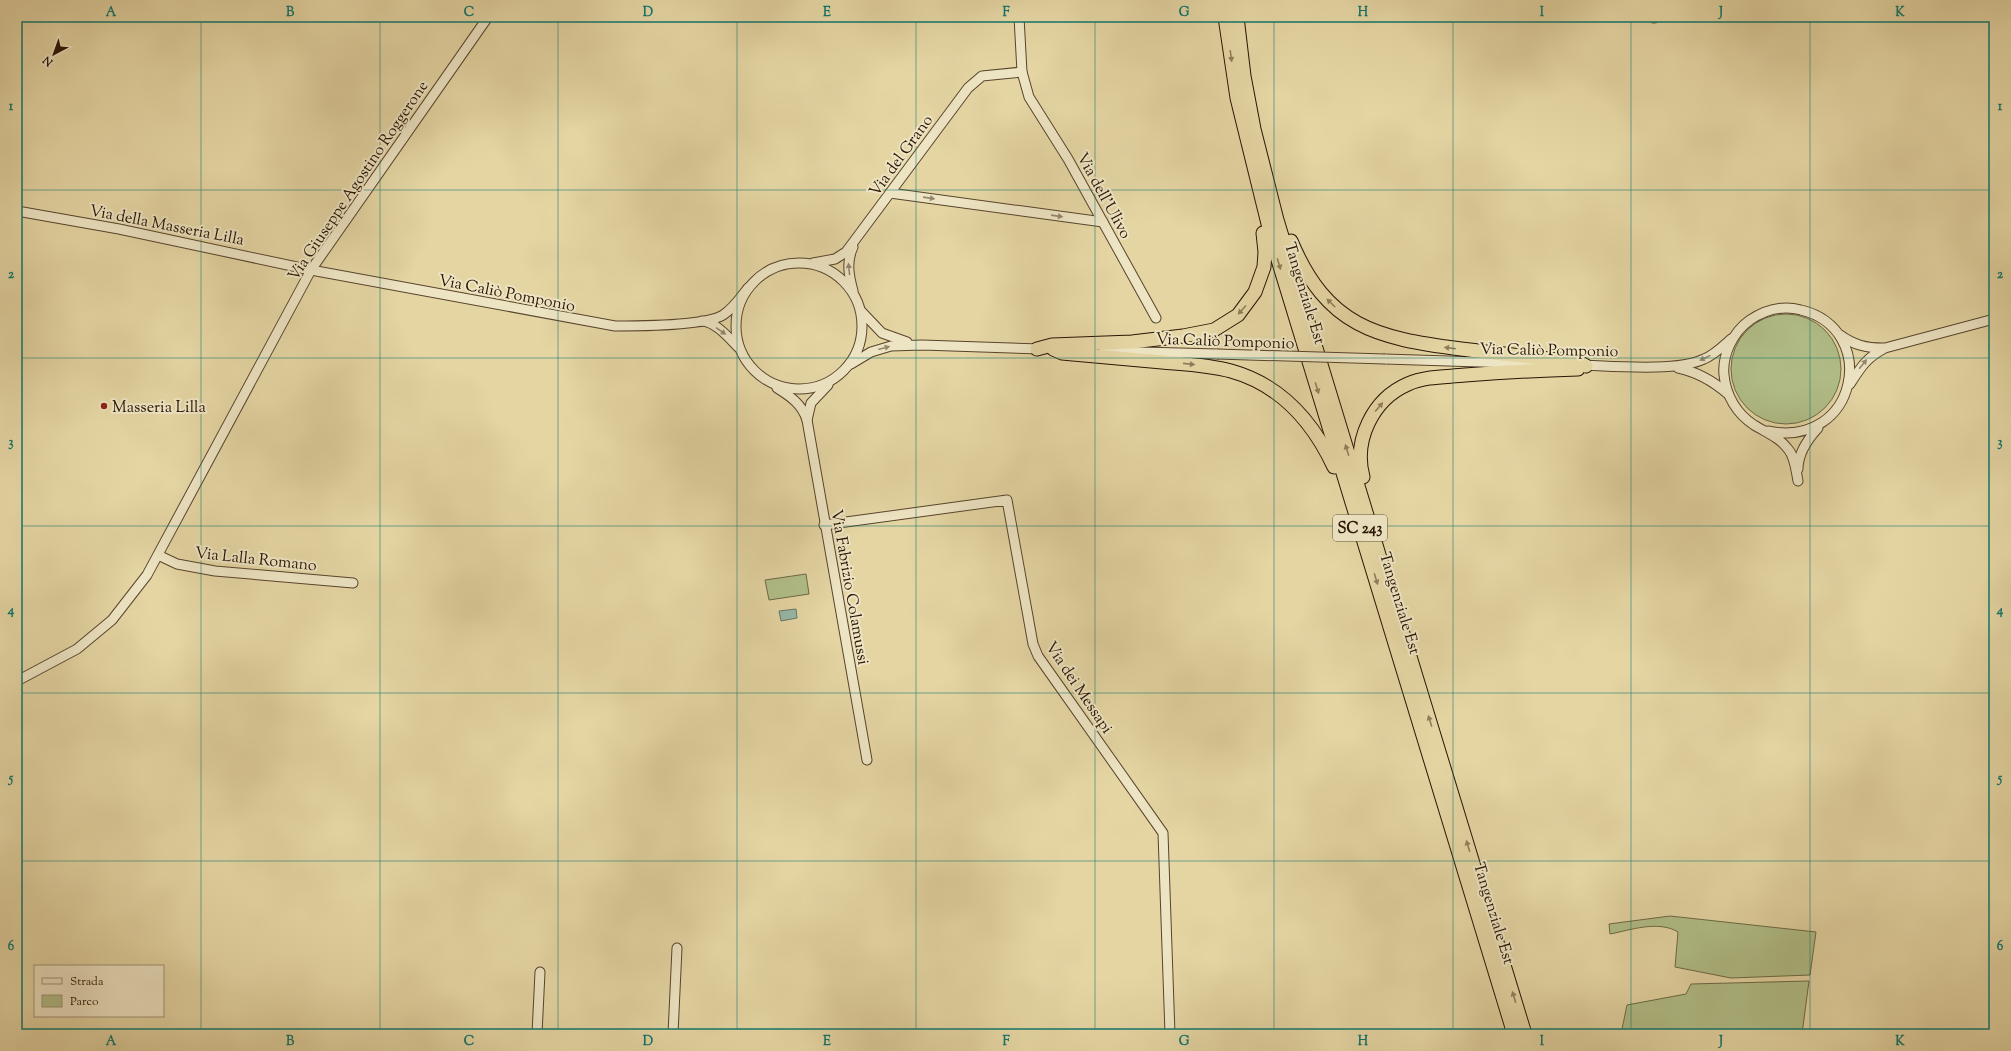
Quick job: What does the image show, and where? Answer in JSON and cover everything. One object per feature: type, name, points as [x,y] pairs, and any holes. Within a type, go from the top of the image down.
[{"type":"highway","name":"Tangenziale Est","points":[[1225,17],[1237,98],[1272,240],[1514,1034]]},
{"type":"highway","name":"Tangenziale Est","points":[[1237,17],[1244,76],[1260,153],[1277,220],[1525,1034]]},
{"type":"highway","points":[[1037,348],[1052,345],[1132,342],[1198,334],[1214,330],[1238,315],[1251,298],[1260,281],[1266,252],[1245,150],[1246,139]]},
{"type":"highway","points":[[1260,153],[1264,159],[1288,234],[1299,260],[1319,291],[1334,307],[1352,320],[1380,334],[1406,342],[1579,362],[1590,366]]},
{"type":"highway","points":[[1053,349],[1062,353],[1190,364],[1231,371],[1267,386],[1284,397],[1309,423],[1328,454],[1336,471],[1362,551],[1370,563]]},
{"type":"highway","points":[[1386,578],[1387,566],[1362,474],[1360,455],[1360,442],[1368,422],[1385,401],[1396,391],[1408,384],[1422,379],[1521,370],[1587,369],[1590,366]]},
{"type":"street","name":"Via Giuseppe Agostino Roggerone","points":[[17,681],[77,649],[112,620],[147,575],[311,270],[488,17]]},
{"type":"street","name":"Via dell'Ulivo","points":[[1019,17],[1022,72],[1029,97],[1068,159],[1156,318]]},
{"type":"street","name":"Via del Grano","points":[[856,240],[968,88],[982,76],[1022,72]]},
{"type":"street","points":[[890,193],[1103,222]]},
{"type":"street","name":"Via della Masseria Lilla","points":[[17,211],[127,230],[311,270]]},
{"type":"street","points":[[813,263],[840,258],[856,240]]},
{"type":"street","points":[[856,240],[850,254],[848,265],[856,299]]},
{"type":"street","name":"Via Caliò Pomponio","points":[[311,270],[615,326],[650,326],[710,320],[725,314],[760,276],[775,267],[794,263],[813,263],[832,272],[845,283],[856,299],[860,310],[862,337],[850,365]]},
{"type":"street","name":"Via Caliò Pomponio","points":[[748,288],[740,302],[736,318],[736,336],[740,349],[748,364],[762,378],[771,383],[797,390],[817,387],[835,379],[850,365],[881,348],[922,345],[1590,366],[1671,366],[1689,364],[1704,359],[1714,353],[1733,337],[1744,324],[1754,317],[1776,308],[1793,308],[1810,312],[1825,321],[1838,333],[1858,345],[1870,348],[1885,348]]},
{"type":"street","name":"Via Caliò Pomponio","points":[[860,310],[882,332],[901,341],[922,345]]},
{"type":"street","name":"Via Caliò Pomponio","points":[[1733,337],[1725,355],[1724,375],[1728,394],[1735,406],[1744,417],[1755,426],[1768,431],[1795,434],[1809,430],[1821,424],[1838,408],[1848,387],[1866,360],[1871,356],[1885,348],[1994,319]]},
{"type":"street","name":"Via Caliò Pomponio","points":[[699,321],[711,324],[727,336],[740,349]]},
{"type":"street","name":"Via Caliò Pomponio","points":[[1838,333],[1848,356],[1850,368],[1848,387]]},
{"type":"street","name":"Via Caliò Pomponio","points":[[1671,366],[1692,371],[1715,383],[1728,394]]},
{"type":"street","points":[[806,420],[811,403],[835,379]]},
{"type":"street","points":[[771,383],[797,403],[804,413],[806,420]]},
{"type":"street","name":"Via Fabrizio Colamussi","points":[[806,420],[867,760]]},
{"type":"street","points":[[1768,431],[1781,440],[1790,450],[1798,481],[1798,462],[1801,452],[1806,442],[1821,424]]},
{"type":"street","name":"Via dei Messapi","points":[[824,524],[1004,499],[1007,500],[1033,644],[1038,656],[1163,833],[1170,1034]]},
{"type":"street","name":"Via Lalla Romano","points":[[158,556],[177,564],[215,572],[353,583]]},
{"type":"street","points":[[673,1034],[676,948]]},
{"type":"street","points":[[537,1034],[540,972]]},
{"type":"green space","points":[[1786,314],[1807,318],[1817,323],[1825,330],[1832,338],[1837,348],[1841,369],[1837,390],[1832,400],[1825,408],[1817,415],[1807,420],[1786,424],[1765,420],[1755,415],[1747,408],[1740,400],[1735,390],[1731,369],[1735,348],[1740,338],[1747,330],[1755,323],[1765,318]]},
{"type":"green space","points":[[806,574],[809,594],[769,600],[765,580]]},
{"type":"green space","points":[[1670,916],[1816,932],[1810,975],[1731,978],[1675,967],[1678,932],[1670,928],[1653,926],[1635,928],[1610,934],[1609,924]]},
{"type":"green space","points":[[1809,981],[1802,1034],[1621,1034],[1627,1005],[1686,994],[1691,984]]},
{"type":"shaded area","points":[[796,609],[797,618],[781,621],[779,611]]},
{"type":"place","name":"Masseria Lilla","points":[[104,406]]}]
